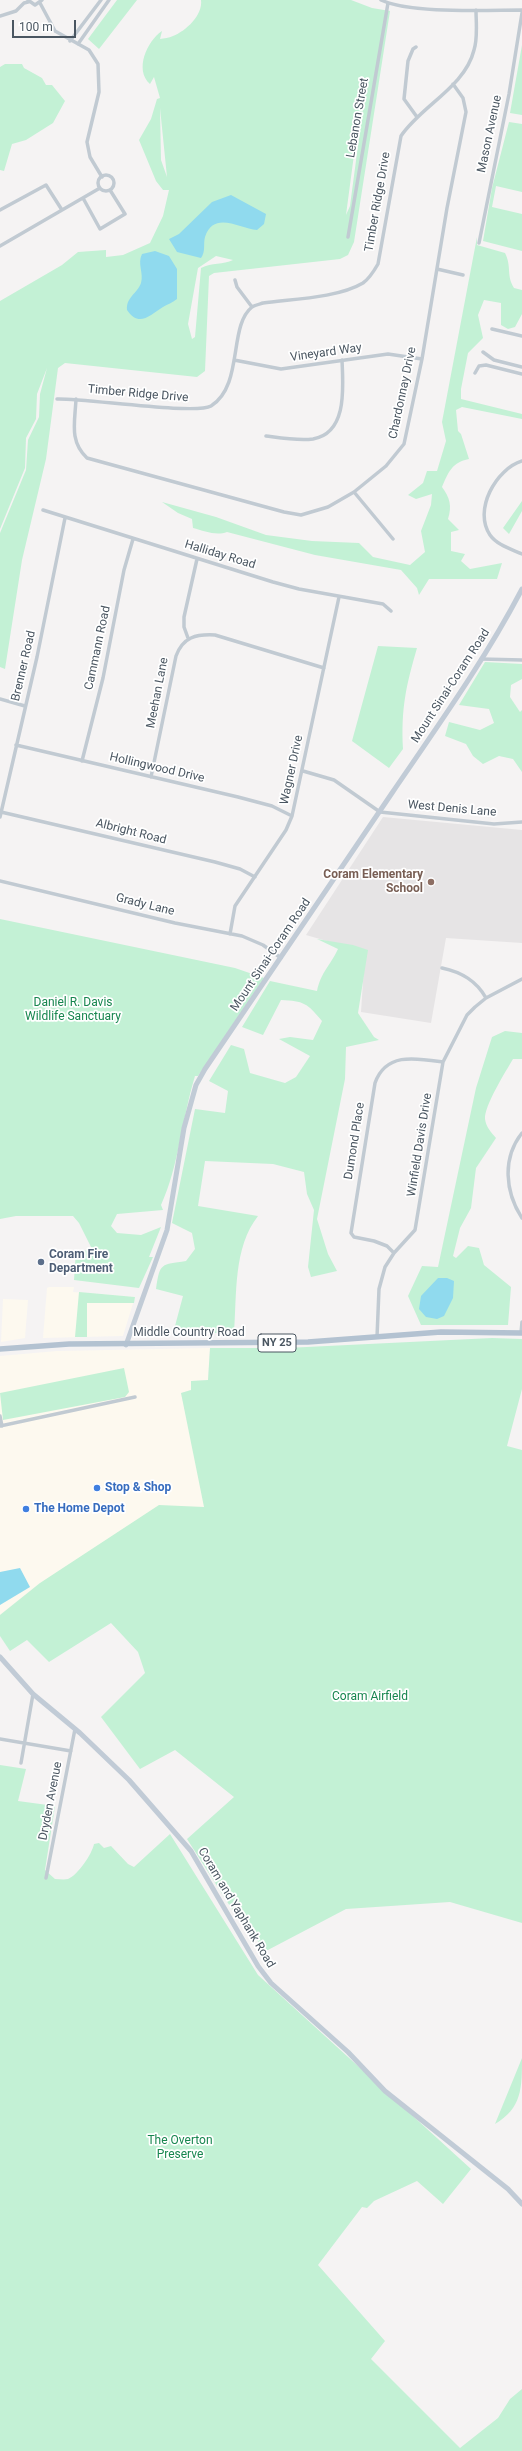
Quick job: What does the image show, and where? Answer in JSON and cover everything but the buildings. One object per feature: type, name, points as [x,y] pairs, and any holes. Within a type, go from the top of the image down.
[{"type":"main road","name":"Mount Sinai-Coram Road","points":[[126,1345],[167,1230],[184,1128],[196,1086],[205,1069],[380,812],[481,659],[506,620],[522,589]]},
{"type":"main road","name":"Middle Country Road","points":[[0,1349],[47,1344],[249,1344],[377,1338],[441,1332],[521,1333]]},
{"type":"main road","name":"Coram and Yaphank Road","points":[[0,1657],[33,1694],[75,1729],[129,1780],[191,1851],[258,1966],[271,1983],[348,2052],[385,2090],[508,2189],[522,2204]]},
{"type":"street","points":[[70,41],[101,0]]},
{"type":"street","points":[[78,44],[109,0]]},
{"type":"street","points":[[381,0],[400,5],[522,12]]},
{"type":"street","points":[[400,5],[401,0]]},
{"type":"street","points":[[0,16],[16,11],[28,1],[33,5],[42,1],[55,31],[70,41],[89,50],[98,64],[99,92],[87,142],[90,157],[102,177]]},
{"type":"street","name":"Lebanon Street","points":[[348,237],[388,3]]},
{"type":"street","name":"Timber Ridge Drive","points":[[57,399],[201,408],[210,406],[223,395],[230,384],[244,319],[252,308],[263,303],[349,289],[364,282],[373,274],[378,264],[384,237],[401,136],[418,117],[453,84],[465,69],[475,50],[476,10]]},
{"type":"street","name":"Mason Avenue","points":[[479,243],[522,12]]},
{"type":"street","points":[[416,47],[413,49],[408,61],[404,99],[418,117]]},
{"type":"street","name":"Chardonnay Drive","points":[[76,399],[74,432],[78,449],[87,458],[98,463],[242,502],[301,515],[318,512],[354,492],[386,466],[404,444],[422,359],[466,112],[463,98],[453,84]]},
{"type":"street","points":[[102,177],[106,176],[113,179],[114,184],[110,190]]},
{"type":"street","points":[[100,188],[99,184],[102,177]]},
{"type":"street","points":[[0,210],[46,186],[62,210]]},
{"type":"street","points":[[100,188],[110,190]]},
{"type":"street","points":[[0,246],[100,188]]},
{"type":"street","points":[[83,198],[100,229],[125,214],[110,190]]},
{"type":"street","points":[[437,269],[463,274]]},
{"type":"street","points":[[235,280],[237,287],[252,308]]},
{"type":"street","points":[[492,329],[522,336]]},
{"type":"street","points":[[483,352],[494,360],[522,367]]},
{"type":"street","name":"Vineyard Way","points":[[234,360],[281,369],[388,354],[422,359]]},
{"type":"street","points":[[266,436],[314,439],[329,431],[338,417],[343,402],[342,360]]},
{"type":"street","points":[[475,373],[479,366],[486,365],[522,374]]},
{"type":"street","points":[[522,461],[516,463],[499,477],[488,492],[486,523],[490,535],[498,543],[522,554]]},
{"type":"street","points":[[354,492],[393,539]]},
{"type":"street","name":"Halliday Road","points":[[43,510],[286,586],[383,604],[391,612]]},
{"type":"street","name":"Brenner Road","points":[[0,817],[65,518]]},
{"type":"street","name":"Cammann Road","points":[[82,761],[103,678],[124,570],[133,538]]},
{"type":"street","points":[[197,559],[184,617],[184,627],[188,638],[202,634],[215,635],[324,668]]},
{"type":"street","name":"Wagner Drive","points":[[230,934],[236,906],[290,824],[303,771],[339,597]]},
{"type":"street","name":"Meehan Lane","points":[[151,777],[176,656],[179,647],[188,638]]},
{"type":"street","points":[[481,659],[522,660]]},
{"type":"street","points":[[0,699],[25,706]]},
{"type":"street","name":"Hollingwood Drive","points":[[16,745],[272,806],[292,816]]},
{"type":"street","points":[[303,771],[334,780],[380,812]]},
{"type":"street","name":"Albright Road","points":[[1,812],[226,865],[255,877]]},
{"type":"street","name":"West Denis Lane","points":[[380,812],[494,824],[522,822]]},
{"type":"street","name":"Grady Lane","points":[[0,881],[252,940],[281,958]]},
{"type":"street","points":[[442,968],[464,974],[481,990],[486,998]]},
{"type":"street","name":"Winfield Davis Drive","points":[[377,1338],[381,1278],[394,1253],[415,1230],[443,1062],[467,1015],[486,998],[522,980]]},
{"type":"street","name":"Dumond Place","points":[[394,1253],[382,1244],[354,1237],[351,1233],[375,1083],[382,1071],[396,1060],[414,1058],[443,1062]]},
{"type":"street","points":[[522,1133],[513,1149],[508,1174],[512,1200],[522,1218]]},
{"type":"street","points":[[521,1333],[522,1322]]},
{"type":"street","points":[[0,1416],[1,1426],[135,1397]]},
{"type":"street","points":[[21,1763],[33,1694]]},
{"type":"street","name":"Dryden Avenue","points":[[46,1878],[75,1729]]},
{"type":"street","points":[[0,1739],[71,1751]]},
{"type":"shaded area","name":"Coram Elementary School","points":[[383,817],[522,830],[522,943],[446,938],[431,1023],[361,1012],[365,952],[306,935]]},
{"type":"shaded area","points":[[74,1287],[73,1292],[135,1297],[123,1336],[43,1338],[47,1288]]},
{"type":"shaded area","points":[[3,1299],[28,1300],[25,1338],[1,1342]]},
{"type":"shaded area","points":[[210,1348],[208,1380],[191,1381],[191,1390],[181,1393],[206,1508],[40,1583],[0,1615],[0,1356],[57,1351]]},
{"type":"green space","points":[[117,0],[137,0],[99,49],[88,39]]},
{"type":"green space","points":[[201,0],[351,0],[372,8],[390,11],[354,242],[348,255],[340,259],[214,273],[209,276],[205,371],[197,377],[65,363],[58,368],[46,459],[22,560],[5,669],[0,667],[0,533],[26,470],[28,440],[39,417],[40,394],[47,368],[37,394],[36,419],[26,438],[25,468],[0,529],[0,301],[62,265],[78,252],[106,250],[106,257],[123,255],[150,243],[163,216],[169,190],[163,190],[156,181],[139,140],[151,119],[157,99],[160,98],[154,77],[150,84],[145,78],[143,71],[144,56],[147,48],[162,31],[160,39],[178,34],[193,22],[201,6]],"holes":[[[364,100],[350,206],[346,215],[355,147]],[[160,108],[167,177],[161,160]],[[216,256],[233,260],[201,268],[195,337],[192,339],[188,324],[198,268]]]},
{"type":"green space","points":[[522,45],[522,115],[510,113]]},
{"type":"green space","points":[[5,64],[22,64],[24,68],[42,78],[46,85],[52,85],[65,101],[53,123],[26,140],[12,144],[4,171],[0,170],[0,67]]},
{"type":"green space","points":[[509,122],[522,124],[522,192],[496,186],[492,207],[522,214],[522,251],[483,241],[492,188]]},
{"type":"green space","points":[[477,237],[477,245],[505,253],[510,279],[514,288],[522,290],[522,314],[515,327],[508,329],[501,325],[501,303],[484,300],[478,315],[483,338],[468,353],[461,389],[461,399],[522,414],[522,419],[462,407],[456,410],[458,431],[461,434],[469,459],[463,460],[451,469],[442,487],[450,502],[448,519],[459,530],[451,532],[451,551],[465,554],[461,561],[470,569],[502,563],[497,579],[429,579],[419,595],[417,588],[401,570],[315,555],[227,532],[214,533],[193,528],[192,519],[178,513],[162,502],[216,517],[266,535],[312,541],[359,543],[373,557],[410,565],[425,552],[421,531],[431,505],[432,494],[416,499],[408,495],[423,483],[427,471],[437,471],[446,441],[442,422]]},
{"type":"green space","points":[[522,501],[522,511],[509,534],[503,528]]},
{"type":"green space","points":[[378,646],[417,648],[405,697],[403,749],[389,768],[352,741]]},
{"type":"green space","points":[[485,662],[522,664],[522,679],[511,685],[510,697],[520,712],[522,710],[522,772],[513,759],[499,756],[483,764],[473,756],[466,744],[445,736],[449,722],[480,730],[494,723],[489,709],[459,705]]},
{"type":"green space","name":"Daniel R. Davis Wildlife Sanctuary","points":[[0,919],[235,968],[264,978],[198,1076],[195,1076],[172,1174],[161,1205],[163,1210],[117,1214],[111,1226],[117,1233],[141,1235],[161,1227],[149,1257],[153,1257],[139,1288],[74,1280],[76,1250],[93,1251],[79,1223],[73,1216],[16,1216],[0,1219]]},
{"type":"green space","points":[[317,939],[353,945],[368,950],[358,1013],[374,1037],[379,1040],[346,1047],[345,1079],[317,1219],[328,1254],[337,1271],[311,1277],[308,1267],[314,1210],[307,1194],[304,1172],[273,1164],[205,1161],[198,1206],[258,1216],[244,1242],[240,1257],[236,1287],[234,1333],[179,1333],[175,1326],[183,1296],[156,1289],[159,1274],[163,1266],[171,1263],[186,1261],[195,1249],[192,1233],[172,1223],[195,1109],[225,1113],[228,1091],[209,1081],[231,1045],[244,1049],[250,1073],[285,1083],[296,1077],[310,1056],[279,1039],[290,1037],[313,1040],[322,1021],[312,1010],[300,1002],[281,1000],[263,1035],[242,1027],[270,981],[317,991],[323,974],[338,949]]},
{"type":"green space","points":[[505,1031],[522,1033],[522,1059],[513,1059],[488,1106],[485,1119],[486,1124],[496,1138],[476,1168],[471,1208],[460,1228],[453,1256],[456,1258],[468,1246],[479,1248],[484,1265],[511,1287],[508,1325],[421,1325],[408,1296],[422,1266],[438,1267],[476,1088],[492,1037]]},
{"type":"green space","points":[[79,1292],[135,1297],[134,1303],[87,1303],[87,1337],[75,1337]]},
{"type":"green space","name":"Coram Airfield","points":[[492,1338],[522,1339],[522,1389],[507,1446],[522,1450],[522,1923],[450,1902],[346,1909],[266,1951],[255,1938],[251,1939],[187,1839],[234,1797],[175,1750],[140,1769],[101,1717],[145,1673],[138,1652],[111,1623],[49,1662],[27,1640],[10,1651],[0,1636],[0,1615],[40,1583],[159,1505],[204,1507],[181,1393],[191,1390],[191,1381],[208,1380],[210,1348],[286,1348]]},
{"type":"green space","points":[[124,1368],[129,1392],[125,1397],[3,1420],[0,1393]]},
{"type":"green space","name":"The Overton Preserve","points":[[0,1765],[26,1769],[18,1801],[55,1806],[45,1870],[55,1879],[68,1879],[72,1877],[88,1858],[94,1844],[99,1843],[104,1848],[111,1846],[128,1864],[134,1867],[170,1834],[258,1975],[471,2169],[443,2204],[417,2181],[374,2201],[367,2208],[362,2207],[318,2265],[385,2341],[371,2359],[460,2448],[498,2418],[510,2399],[522,2389],[522,2451],[0,2451]]},
{"type":"green space","points":[[522,2058],[522,2079],[519,2096],[511,2111],[495,2124]]},
{"type":"water","points":[[231,195],[266,214],[264,224],[257,230],[228,223],[215,224],[209,229],[205,237],[201,258],[177,252],[169,239],[179,234],[212,202]]},
{"type":"water","points":[[155,251],[169,256],[177,269],[177,299],[145,318],[136,318],[127,310],[128,302],[141,283],[142,276],[140,261],[142,254]]},
{"type":"water","points":[[438,1278],[447,1278],[454,1281],[453,1298],[444,1316],[437,1319],[426,1317],[419,1309],[421,1296]]},
{"type":"water","points":[[20,1568],[30,1587],[0,1605],[0,1572]]},
{"type":"place","name":"Coram Elementary School","points":[[431,882]]},
{"type":"place","name":"Coram Fire Department","points":[[41,1262]]},
{"type":"place","name":"Stop & Shop","points":[[97,1488]]},
{"type":"place","name":"The Home Depot","points":[[26,1509]]}]
